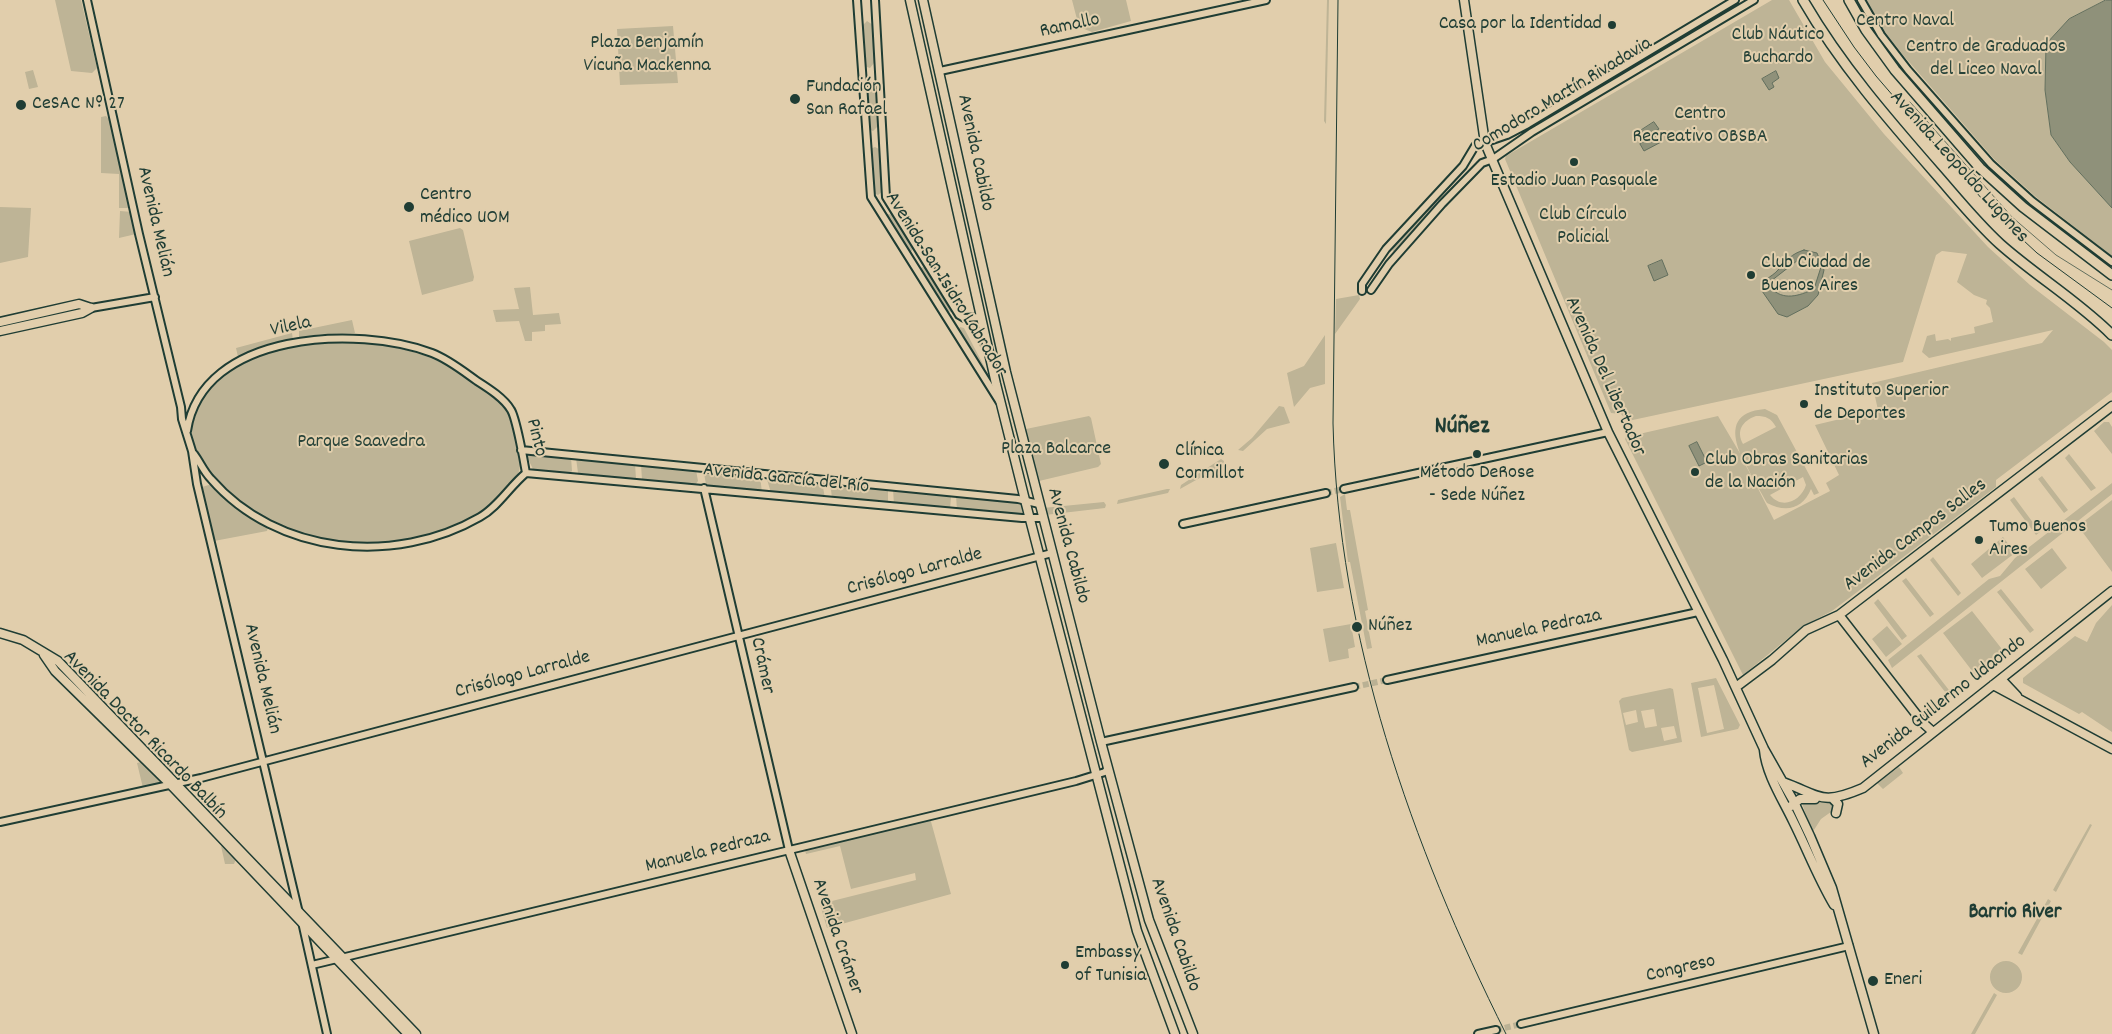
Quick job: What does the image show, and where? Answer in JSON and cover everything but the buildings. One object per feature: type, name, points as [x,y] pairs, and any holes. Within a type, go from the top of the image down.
[{"type":"highway","name":"Avenida Leopoldo Lugones","points":[[1803,0],[1841,60],[1875,103],[1983,228],[2014,257],[2083,309],[2112,334]]},
{"type":"highway","points":[[1849,0],[1886,60],[1980,168],[2023,207],[2112,275]]},
{"type":"main road","name":"Avenida Cabildo","points":[[910,0],[1001,405],[1025,500],[1137,930],[1175,1034]]},
{"type":"main road","name":"Avenida Cabildo","points":[[924,0],[1006,372],[1039,504],[1151,927],[1193,1034]]},
{"type":"main road","name":"Avenida Del Libertador","points":[[1464,0],[1485,143],[1608,432],[1736,687],[1764,749],[1794,802],[1813,844],[1832,888],[1874,1034]]},
{"type":"main road","points":[[0,322],[79,304],[92,308]]},
{"type":"main road","points":[[0,331],[82,313],[92,308]]},
{"type":"main road","name":"Avenida Campos Salles","points":[[1736,687],[1772,660],[1806,630],[1839,615],[2112,406]]},
{"type":"main road","name":"Avenida Guillermo Udaondo","points":[[1783,782],[1822,798],[1832,798],[1863,788],[2112,591]]},
{"type":"main road","points":[[1839,615],[1923,723],[1933,732]]},
{"type":"main road","points":[[0,633],[22,640],[42,652]]},
{"type":"main road","points":[[0,638],[42,652]]},
{"type":"main road","name":"Avenida Doctor Ricardo Balbín","points":[[42,652],[58,661],[300,915],[408,1034]]},
{"type":"main road","points":[[2001,679],[2017,696]]},
{"type":"main road","points":[[1993,685],[2017,696],[2112,749]]},
{"type":"main road","name":"Avenida Del Libertador","points":[[1764,749],[1765,760],[1809,856],[1840,916]]},
{"type":"main road","name":"Avenida Doctor Ricardo Balbín","points":[[174,784],[302,926],[416,1034]]},
{"type":"main road","points":[[1788,810],[1794,802],[1822,798]]},
{"type":"main road","points":[[1832,798],[1838,804],[1836,813]]},
{"type":"main road","points":[[1809,856],[1813,844]]},
{"type":"main road","name":"Avenida Crámer","points":[[789,850],[852,1034]]},
{"type":"street","name":"Avenida Melián","points":[[87,0],[139,234],[182,407],[182,419],[192,451],[197,484],[327,1034]]},
{"type":"street","name":"Avenida San Isidro Labrador","points":[[857,0],[871,197],[1001,405]]},
{"type":"street","name":"Avenida San Isidro Labrador","points":[[874,0],[886,197],[957,310],[964,318],[981,317]]},
{"type":"street","name":"Ramallo","points":[[940,71],[1266,0]]},
{"type":"street","name":"Comodoro Martín Rivadavia","points":[[1362,291],[1362,284],[1386,249],[1469,158],[1475,146],[1507,135],[1735,0]]},
{"type":"street","name":"Comodoro Martín Rivadavia","points":[[1371,290],[1389,264],[1475,169],[1493,159],[1511,145],[1754,0]]},
{"type":"street","points":[[1861,0],[1895,53],[1985,158],[2032,201],[2112,262]]},
{"type":"street","points":[[1671,39],[1676,46]]},
{"type":"street","points":[[1507,135],[1512,139],[1511,145]]},
{"type":"street","points":[[1469,158],[1469,166],[1475,169]]},
{"type":"street","points":[[92,308],[155,297]]},
{"type":"street","name":"Vilela","points":[[187,432],[192,410],[214,381],[235,363],[267,349],[324,338],[362,338],[402,344],[441,356],[492,392],[512,411]]},
{"type":"street","points":[[182,407],[192,410]]},
{"type":"street","name":"Pinto","points":[[512,411],[526,473]]},
{"type":"street","points":[[1344,489],[1608,432]]},
{"type":"street","name":"Avenida García del Río","points":[[521,450],[1025,500],[1039,504]]},
{"type":"street","name":"Avenida Melián","points":[[192,451],[211,480],[242,506],[276,528],[346,547],[391,547],[448,532],[482,516],[526,473]]},
{"type":"street","points":[[197,484],[203,469]]},
{"type":"street","name":"Avenida García del Río","points":[[526,473],[1030,519],[1043,518]]},
{"type":"street","name":"Crámer","points":[[704,488],[789,850]]},
{"type":"street","points":[[1184,524],[1326,493]]},
{"type":"street","name":"Crisólogo Larralde","points":[[0,822],[174,784],[1052,553]]},
{"type":"street","name":"Manuela Pedraza","points":[[1387,680],[1698,612]]},
{"type":"street","points":[[1101,742],[1354,687]]},
{"type":"street","name":"Manuela Pedraza","points":[[312,965],[1096,775],[1105,772],[1108,768]]},
{"type":"street","name":"Congreso","points":[[1521,1024],[1849,946]]},
{"type":"street","points":[[1478,1034],[1496,1030]]},
{"type":"green space","points":[[55,0],[81,0],[97,68],[92,73],[71,71]]},
{"type":"green space","points":[[1072,0],[1126,0],[1131,21],[1092,32],[1079,27]]},
{"type":"green space","points":[[1327,0],[1329,0],[1326,124],[1324,121]]},
{"type":"green space","points":[[1772,0],[1789,0],[1825,62],[1884,134],[1988,247],[2030,285],[2112,350],[2112,392],[1996,480],[1996,487],[1832,611],[1803,626],[1743,675],[1625,439],[1626,437],[1718,416],[1741,455],[1774,520],[1830,491],[1826,483],[1839,475],[1815,425],[1878,410],[1872,383],[2042,343],[2053,330],[1929,358],[1922,352],[1927,336],[1935,334],[1936,341],[1948,339],[1951,341],[1951,338],[1975,333],[1974,327],[1993,322],[1990,308],[1986,304],[1987,300],[1974,295],[1957,282],[1967,254],[1942,251],[1936,255],[1903,362],[1628,421],[1621,414],[1611,413],[1505,159],[1506,156]]},
{"type":"green space","name":"Centro de Graduados del Liceo Naval","points":[[1866,0],[2106,0],[2069,19],[2046,44],[2045,90],[2051,135],[2070,162],[2112,208],[2112,256],[2036,197],[1994,159],[1903,55],[1882,28]]},
{"type":"green space","points":[[867,21],[873,25],[874,63],[870,68],[864,66],[862,26]]},
{"type":"green space","name":"Plaza Benjamín Vicuña Mackenna","points":[[673,26],[678,83],[620,85],[617,29]]},
{"type":"green space","points":[[33,70],[38,87],[29,89],[25,72]]},
{"type":"green space","points":[[870,83],[875,87],[878,126],[873,131],[868,129],[865,86]]},
{"type":"green space","points":[[106,116],[109,119],[130,208],[119,208],[119,174],[101,173],[101,117]]},
{"type":"green space","points":[[875,147],[879,149],[883,191],[878,195],[873,193],[870,149]]},
{"type":"green space","points":[[1433,202],[1437,202],[1437,206],[1393,252],[1392,248]]},
{"type":"green space","points":[[0,207],[31,208],[28,257],[0,263]]},
{"type":"green space","points":[[120,211],[132,212],[136,234],[119,238]]},
{"type":"green space","points":[[888,214],[893,215],[913,246],[912,251],[908,252],[886,217]]},
{"type":"green space","points":[[460,228],[463,230],[474,277],[473,281],[422,295],[409,241]]},
{"type":"green space","points":[[922,267],[927,268],[953,310],[951,312],[946,311],[920,270]]},
{"type":"green space","points":[[530,287],[533,315],[559,313],[561,324],[545,325],[545,331],[532,332],[532,341],[525,341],[519,321],[496,322],[493,310],[519,309],[514,288]]},
{"type":"green space","points":[[1359,295],[1360,299],[1335,334],[1336,299]]},
{"type":"green space","points":[[352,320],[355,333],[321,334],[299,338],[299,331]]},
{"type":"green space","points":[[972,323],[979,327],[989,364],[969,326]]},
{"type":"green space","points":[[960,327],[964,328],[985,368],[984,374],[958,331]]},
{"type":"green space","points":[[292,333],[293,340],[238,357],[236,348]]},
{"type":"green space","points":[[1325,335],[1325,384],[1310,388],[1294,407],[1287,373],[1304,366]]},
{"type":"green space","name":"Parque Saavedra","points":[[354,341],[407,350],[438,361],[469,378],[499,402],[511,417],[520,460],[518,474],[507,490],[490,505],[465,520],[427,535],[396,543],[360,544],[333,541],[294,532],[252,511],[224,490],[202,463],[195,448],[191,432],[192,418],[204,398],[219,381],[235,368],[271,351],[311,343]]},
{"type":"green space","points":[[1279,406],[1284,407],[1290,423],[1267,429],[1243,451],[1238,450],[1252,438]]},
{"type":"green space","points":[[1765,409],[1777,415],[1819,493],[1814,495],[1811,489],[1808,496],[1799,505],[1793,507],[1781,508],[1767,503],[1744,462],[1738,447],[1735,433],[1738,422],[1747,413]],"holes":[[[1756,416],[1768,418],[1776,427],[1743,444],[1740,431],[1747,421]],[[1803,477],[1806,485],[1804,491],[1791,502],[1780,502],[1770,495]]]},
{"type":"green space","name":"Plaza Balcarce","points":[[1089,416],[1101,464],[1098,467],[1039,481],[1035,480],[1024,431]]},
{"type":"green space","points":[[2104,422],[2109,422],[2112,427],[2112,454],[2094,431]]},
{"type":"green space","points":[[528,452],[571,457],[572,471],[570,473],[533,469],[526,455]]},
{"type":"green space","points":[[2069,454],[2096,488],[2091,491],[2065,458]]},
{"type":"green space","points":[[576,458],[635,463],[636,479],[578,473]]},
{"type":"green space","points":[[1221,459],[1224,461],[1223,465],[1180,489],[1181,485]]},
{"type":"green space","points":[[641,464],[696,470],[698,481],[695,485],[642,480]]},
{"type":"green space","points":[[707,470],[760,475],[762,493],[709,487],[706,484],[704,474]]},
{"type":"green space","points":[[766,476],[822,482],[825,498],[771,493]]},
{"type":"green space","points":[[2042,476],[2068,510],[2064,513],[2038,479]]},
{"type":"green space","points":[[830,482],[884,488],[888,491],[888,502],[832,498]]},
{"type":"green space","points":[[2112,483],[2112,494],[1892,668],[1888,660],[1989,579],[2000,576],[2015,558]]},
{"type":"green space","points":[[212,484],[268,527],[267,531],[214,541],[201,490],[202,487]]},
{"type":"green space","points":[[893,489],[948,494],[951,497],[950,510],[894,505]]},
{"type":"green space","points":[[1170,489],[1168,493],[1117,504],[1118,500]]},
{"type":"green space","points":[[1345,494],[1347,510],[1350,510],[1368,610],[1365,611],[1372,648],[1367,649],[1350,562],[1348,562],[1340,497]]},
{"type":"green space","points":[[956,495],[1021,502],[1023,514],[1021,516],[957,511]]},
{"type":"green space","points":[[2014,497],[2040,532],[2036,535],[2010,500]]},
{"type":"green space","points":[[2112,500],[2112,572],[2078,526]]},
{"type":"green space","points":[[1104,502],[1105,508],[1045,515],[1043,508]]},
{"type":"green space","points":[[2003,537],[2015,553],[1982,578],[1971,564]]},
{"type":"green space","points":[[1336,543],[1344,588],[1317,592],[1310,548]]},
{"type":"green space","points":[[2052,548],[2067,568],[2041,589],[2025,569]]},
{"type":"green space","points":[[1933,557],[1961,593],[1958,596],[1930,560]]},
{"type":"green space","points":[[1906,578],[1934,614],[1930,617],[1902,581]]},
{"type":"green space","points":[[2001,589],[2034,630],[2030,633],[1997,592]]},
{"type":"green space","points":[[1878,599],[1907,636],[1902,640],[1874,603]]},
{"type":"green space","points":[[2112,605],[2112,732],[2082,712],[2079,714],[2023,683],[2023,678],[2075,636],[2087,642],[2096,623]]},
{"type":"green space","points":[[1972,611],[2005,653],[1976,676],[1943,633]]},
{"type":"green space","points":[[1351,624],[1355,647],[1348,649],[1349,658],[1329,662],[1323,629]]},
{"type":"green space","points":[[1887,626],[1902,644],[1886,657],[1872,639]]},
{"type":"green space","points":[[1921,654],[1952,694],[1949,697],[1917,656]]},
{"type":"green space","points":[[1716,678],[1740,725],[1738,729],[1701,737],[1691,683]],"holes":[[[1714,685],[1724,729],[1707,733],[1698,688]]]},
{"type":"green space","points":[[1670,688],[1673,689],[1682,742],[1632,752],[1629,750],[1619,701],[1622,698]],"holes":[[[1654,709],[1657,726],[1645,728],[1641,711]],[[1636,710],[1638,722],[1626,725],[1623,713]],[[1674,726],[1677,738],[1664,741],[1661,728]]]},
{"type":"green space","points":[[141,762],[161,780],[159,785],[143,788],[137,763]]},
{"type":"green space","points":[[1899,767],[1903,773],[1883,789],[1877,783]]},
{"type":"green space","points":[[1833,802],[1835,809],[1821,819],[1812,833],[1802,803]]},
{"type":"green space","points":[[930,818],[951,894],[827,928],[820,904],[916,880],[915,873],[851,889],[840,846],[806,854],[805,850]]},
{"type":"green space","points":[[2090,824],[2092,825],[2056,892],[2053,890]]},
{"type":"green space","points":[[221,846],[236,859],[234,864],[225,864]]},
{"type":"green space","points":[[2048,899],[2051,901],[2022,955],[2018,953]]},
{"type":"green space","points":[[2006,961],[2017,966],[2022,977],[2017,988],[2006,993],[1995,988],[1990,977],[1995,966]]},
{"type":"green space","points":[[1994,993],[1997,995],[1975,1034],[1971,1034]]},
{"type":"shaded area","points":[[2106,0],[2112,0],[2112,208],[2070,162],[2051,135],[2045,90],[2046,44],[2069,19]]},
{"type":"shaded area","points":[[1776,71],[1779,78],[1772,83],[1774,87],[1769,90],[1762,79]]},
{"type":"shaded area","points":[[1654,122],[1659,129],[1641,139],[1637,133]]},
{"type":"shaded area","points":[[1659,134],[1663,141],[1644,151],[1640,144]]},
{"type":"shaded area","points":[[1804,250],[1817,253],[1824,270],[1818,295],[1808,306],[1787,317],[1778,314],[1762,291],[1763,286],[1767,279],[1790,258]],"holes":[[[1810,255],[1817,259],[1821,267],[1814,289],[1803,294],[1786,296],[1771,288],[1771,281],[1798,260]]]},
{"type":"shaded area","points":[[1662,260],[1668,275],[1654,281],[1648,266]]},
{"type":"shaded area","points":[[1697,442],[1707,462],[1699,466],[1689,446]]},
{"type":"waterway","points":[[1910,102],[2012,217],[2056,255],[2112,290]]},
{"type":"tunnel","points":[[1326,493],[1344,489]]},
{"type":"tunnel","points":[[1354,687],[1387,680]]},
{"type":"tunnel","points":[[1496,1030],[1521,1024]]},
{"type":"railway","points":[[1338,0],[1333,423],[1338,503],[1349,582],[1365,660],[1386,738],[1411,814],[1471,962],[1506,1034]]},
{"type":"railway","points":[[1823,0],[1876,76],[1995,214],[2037,253],[2112,308]]},
{"type":"place","name":"Casa por la Identidad","points":[[1612,25]]},
{"type":"place","name":"Fundación San Rafael","points":[[795,99]]},
{"type":"place","name":"CeSAC Nº 27","points":[[21,105]]},
{"type":"place","name":"Estadio Juan Pasquale","points":[[1574,162]]},
{"type":"place","name":"Centro médico UOM","points":[[409,207]]},
{"type":"place","name":"Club Ciudad de Buenos Aires","points":[[1751,275]]},
{"type":"place","name":"Instituto Superior de Deportes","points":[[1804,404]]},
{"type":"place","name":"Método DeRose - Sede Núñez","points":[[1477,454]]},
{"type":"place","name":"Clínica Cormillot","points":[[1164,464]]},
{"type":"place","name":"Club Obras Sanitarias de la Nación","points":[[1695,472]]},
{"type":"place","name":"Tumo Buenos Aires","points":[[1979,540]]},
{"type":"place","name":"Núñez","points":[[1357,627]]},
{"type":"place","name":"Embassy of Tunisia","points":[[1065,965]]},
{"type":"place","name":"Eneri","points":[[1873,981]]},
{"type":"district","name":"Núñez","points":[[1462,429]]},
{"type":"district","name":"Barrio River","points":[[2015,914]]},
{"type":"park label","name":"Centro Naval","points":[[1905,22]]},
{"type":"park label","name":"Club Náutico Buchardo","points":[[1778,48]]},
{"type":"park label","name":"Centro Recreativo OBSBA","points":[[1700,126]]},
{"type":"park label","name":"Club Círculo Policial","points":[[1583,228]]}]
